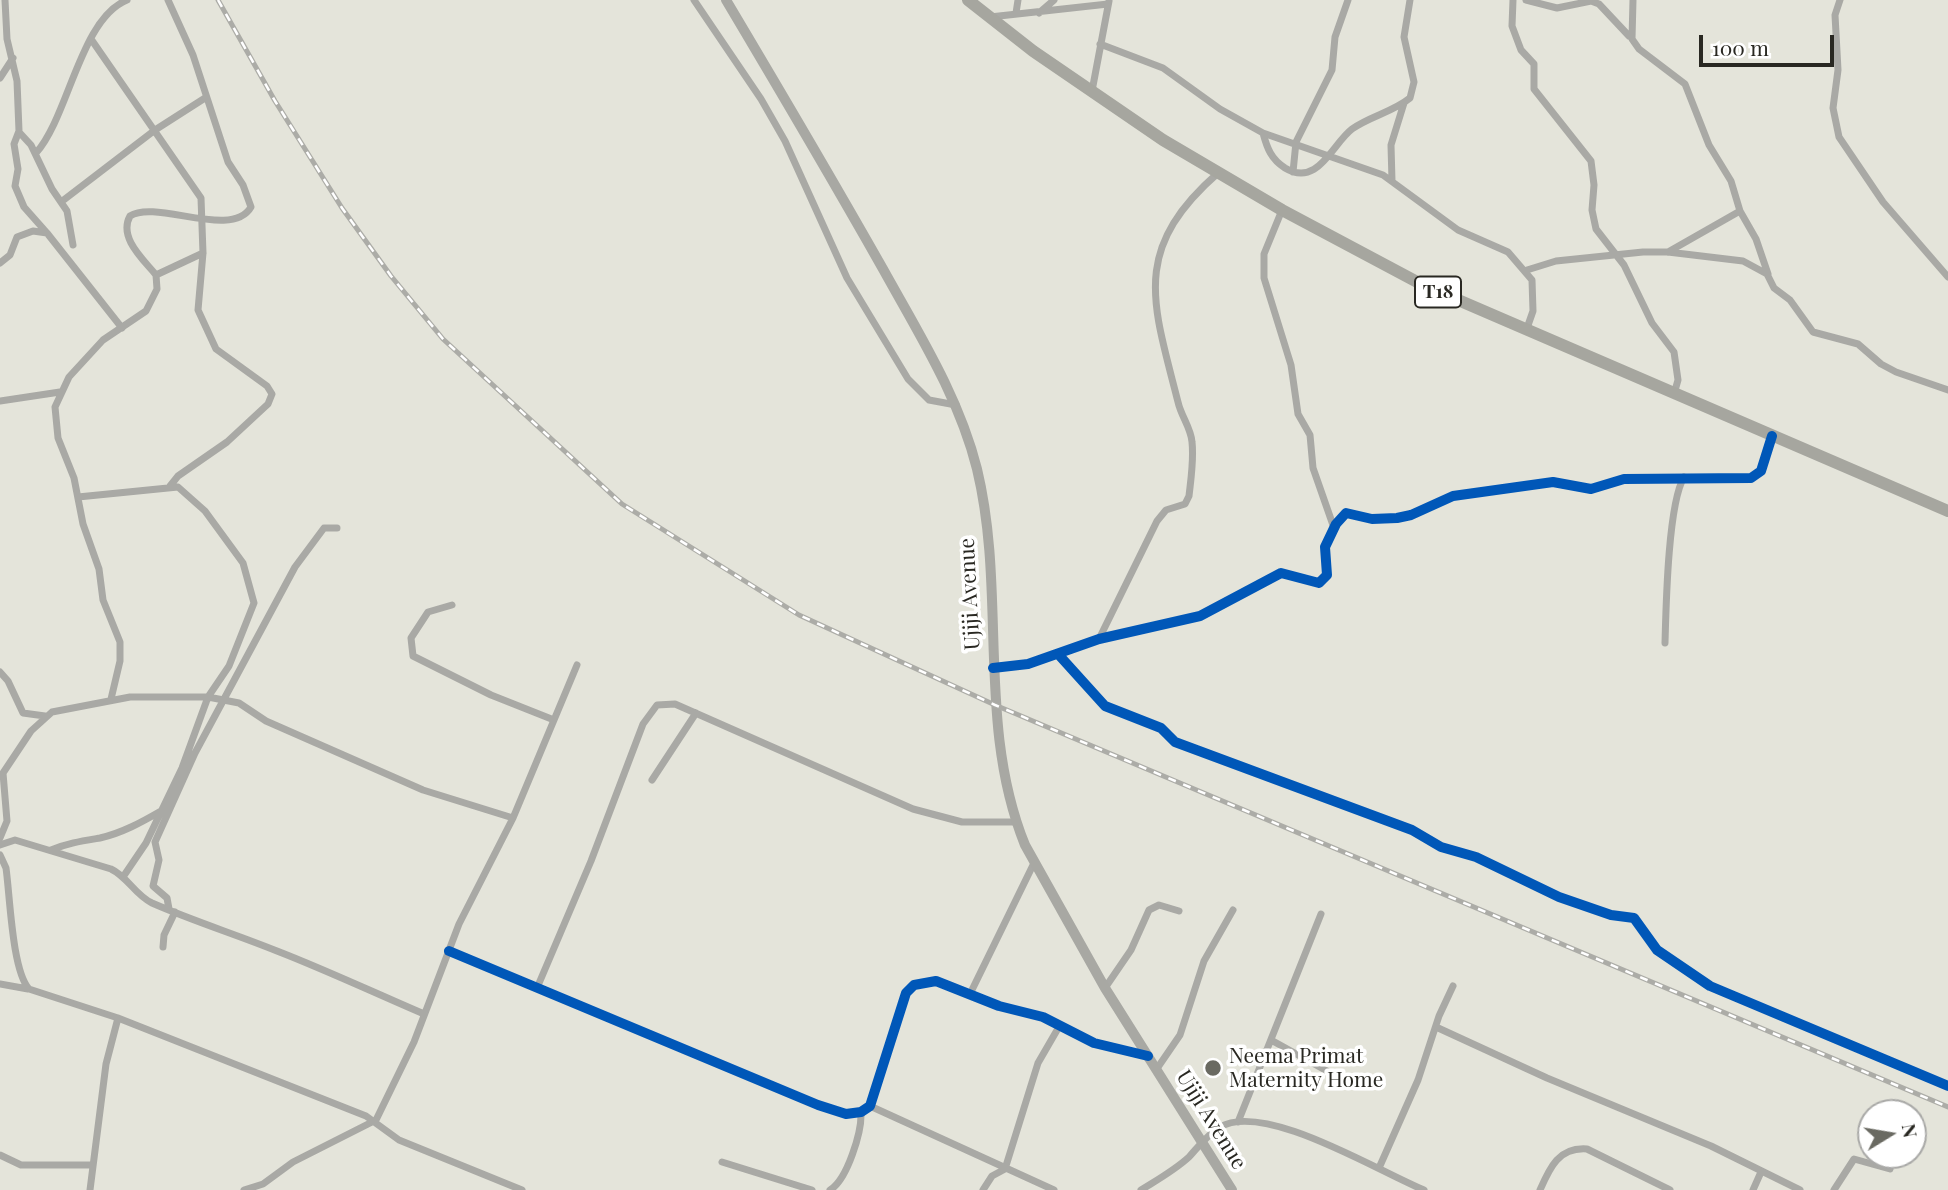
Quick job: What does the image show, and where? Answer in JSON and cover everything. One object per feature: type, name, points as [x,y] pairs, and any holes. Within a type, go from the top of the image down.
[{"type":"highway","name":"T18","points":[[968,0],[1092,91],[1218,173],[1421,284],[1526,332],[1948,511]]},
{"type":"main road","name":"Ujiji Avenue","points":[[726,0],[857,225],[956,405],[978,472],[989,566],[1000,752],[1016,821],[1034,863],[1105,988],[1232,1190]]},
{"type":"street","points":[[5,0],[7,39],[17,81],[19,132],[13,144],[18,169],[15,187],[24,207],[122,328]]},
{"type":"street","points":[[36,153],[71,87],[91,39],[110,9],[127,0]]},
{"type":"street","points":[[111,699],[120,661],[120,642],[103,600],[99,569],[83,524],[78,497],[57,430],[55,407],[60,392],[103,340],[146,311],[157,289],[156,275],[129,238],[126,228],[130,216],[142,210],[202,220],[230,218],[247,213],[251,207],[243,186],[228,162],[193,55],[168,0]]},
{"type":"street","points":[[694,0],[753,87],[785,141],[847,278],[908,379],[929,400],[956,405]]},
{"type":"street","points":[[1016,13],[1017,0]]},
{"type":"street","points":[[1039,13],[1054,0]]},
{"type":"street","points":[[1293,172],[1296,142],[1332,70],[1335,37],[1348,0]]},
{"type":"street","points":[[1392,181],[1391,145],[1405,103],[1414,91],[1404,37],[1410,0]]},
{"type":"street","points":[[1513,0],[1512,26],[1521,50],[1534,64],[1534,89],[1591,161],[1594,178],[1593,219],[1604,241],[1634,284],[1651,323],[1674,352],[1678,380],[1674,395]]},
{"type":"street","points":[[1526,0],[1549,8],[1591,1],[1599,4],[1639,49],[1685,84],[1710,145],[1731,181],[1740,211],[1756,239],[1774,288]]},
{"type":"street","points":[[1632,39],[1633,0]]},
{"type":"street","points":[[1840,0],[1835,15],[1838,70],[1833,108],[1839,136],[1883,202],[1948,277]]},
{"type":"street","points":[[989,17],[1039,13],[1108,2],[1092,91]]},
{"type":"street","points":[[91,39],[201,198],[203,253],[198,286],[200,316],[219,354],[267,386],[272,396],[268,404],[227,442],[178,476],[170,486]]},
{"type":"street","points":[[1100,44],[1163,68],[1220,109],[1263,133],[1296,142],[1392,181],[1458,230],[1508,252],[1527,270],[1534,293],[1533,311],[1526,332]]},
{"type":"street","points":[[0,78],[13,58]]},
{"type":"street","points":[[61,202],[155,130],[205,98]]},
{"type":"street","points":[[1263,133],[1270,155],[1293,172],[1315,170],[1351,130],[1405,103]]},
{"type":"street","points":[[19,132],[36,153],[68,214],[72,245]]},
{"type":"street","points":[[1099,639],[1161,514],[1170,507],[1185,504],[1189,496],[1192,440],[1179,407],[1155,314],[1155,280],[1162,245],[1171,229],[1195,194],[1218,173]]},
{"type":"street","points":[[1282,210],[1264,254],[1264,278],[1292,365],[1298,414],[1310,435],[1313,467],[1334,528]]},
{"type":"street","points":[[1668,252],[1740,211]]},
{"type":"street","points":[[0,263],[10,255],[17,237],[33,231],[47,233]]},
{"type":"street","points":[[1527,270],[1556,261],[1615,254],[1668,252],[1743,261],[1767,274],[1774,288],[1790,300],[1812,332],[1858,344],[1881,364],[1896,372],[1948,390]]},
{"type":"street","points":[[156,275],[203,253]]},
{"type":"street","points":[[0,401],[60,392]]},
{"type":"street","points":[[993,668],[1028,664],[1099,639],[1209,612],[1266,578],[1281,573],[1319,583],[1327,575],[1324,551],[1334,528],[1346,513],[1372,519],[1396,518],[1410,515],[1442,499],[1466,493],[1553,482],[1591,489],[1624,479],[1684,477],[1728,480],[1756,475],[1770,447],[1772,436]]},
{"type":"street","points":[[1665,643],[1668,569],[1677,496],[1684,477]]},
{"type":"street","points":[[78,497],[178,487],[205,511],[243,563],[254,599],[229,666],[208,697],[182,768],[146,843],[123,877]]},
{"type":"street","points":[[163,947],[172,910],[166,897],[153,886],[159,860],[155,842],[222,699],[271,616],[295,567],[324,528],[337,527]]},
{"type":"street","points":[[452,605],[428,612],[411,638],[413,656],[491,695],[554,720]]},
{"type":"street","points":[[1058,654],[1105,706],[1161,728],[1175,742],[1412,830],[1441,847],[1476,857],[1559,897],[1611,915],[1634,918],[1657,950],[1710,986],[1948,1086]]},
{"type":"street","points":[[244,1190],[263,1184],[293,1162],[376,1120],[414,1042],[449,951],[488,863],[513,818],[578,665]]},
{"type":"street","points":[[0,672],[8,681],[23,713],[46,716]]},
{"type":"street","points":[[0,838],[6,821],[2,781],[4,769],[46,716],[64,708],[111,699],[208,697],[239,703],[266,720],[423,790],[513,818]]},
{"type":"street","points":[[537,988],[649,713],[664,703],[696,713],[913,809],[962,822],[1016,821]]},
{"type":"street","points":[[652,780],[696,713]]},
{"type":"street","points":[[51,850],[75,840],[100,838],[127,829],[161,811]]},
{"type":"street","points":[[0,845],[15,840],[111,869],[123,877],[139,895],[424,1014]]},
{"type":"street","points":[[0,855],[6,868],[21,969],[29,989]]},
{"type":"street","points":[[970,995],[1034,863]]},
{"type":"street","points":[[1105,988],[1131,950],[1149,910],[1159,905],[1179,911]]},
{"type":"street","points":[[1156,1070],[1180,1035],[1204,961],[1233,910]]},
{"type":"street","points":[[1238,1122],[1321,914]]},
{"type":"street","points":[[449,951],[783,1092],[846,1114],[861,1112],[870,1106],[906,993],[924,981],[936,981],[1060,1025],[1094,1043],[1148,1056]]},
{"type":"street","points":[[0,984],[29,989],[118,1018],[376,1120],[399,1140],[522,1190]]},
{"type":"street","points":[[1379,1168],[1418,1080],[1453,986]]},
{"type":"street","points":[[90,1190],[106,1064],[118,1018]]},
{"type":"street","points":[[983,1190],[992,1176],[1005,1169],[1038,1063],[1060,1025]]},
{"type":"street","points":[[1436,1027],[1547,1078],[1712,1146],[1800,1190]]},
{"type":"street","points":[[1271,1040],[1327,1071]]},
{"type":"street","points":[[870,1106],[1054,1190]]},
{"type":"street","points":[[830,1190],[837,1186],[859,1135],[861,1112]]},
{"type":"street","points":[[1141,1190],[1189,1157],[1202,1141],[1221,1126],[1255,1121],[1291,1131],[1379,1168],[1414,1188],[1424,1190]]},
{"type":"street","points":[[1540,1190],[1556,1159],[1568,1150],[1577,1149],[1587,1149],[1670,1190]]},
{"type":"street","points":[[0,1156],[21,1165],[92,1165]]},
{"type":"street","points":[[1834,1190],[1854,1159],[1857,1160]]},
{"type":"street","points":[[722,1162],[812,1190]]},
{"type":"street","points":[[1753,1190],[1761,1172]]},
{"type":"railway","points":[[218,0],[275,101],[342,208],[391,276],[443,339],[622,504],[799,615],[995,705],[1948,1107]]},
{"type":"cycle path","points":[[993,668],[1028,664],[1099,639],[1200,616],[1281,573],[1319,583],[1327,575],[1325,547],[1336,524],[1346,513],[1372,519],[1397,518],[1411,515],[1453,496],[1553,482],[1591,489],[1624,479],[1751,478],[1761,471],[1772,436]]},
{"type":"cycle path","points":[[1058,654],[1105,706],[1161,728],[1175,742],[1412,830],[1441,847],[1476,857],[1559,897],[1611,915],[1634,918],[1657,950],[1710,986],[1948,1086]]},
{"type":"cycle path","points":[[449,951],[818,1105],[846,1114],[861,1112],[870,1106],[906,993],[914,985],[936,981],[999,1006],[1043,1017],[1094,1043],[1148,1056]]},
{"type":"place","name":"Neema Primat Maternity Home","points":[[1213,1068]]}]
